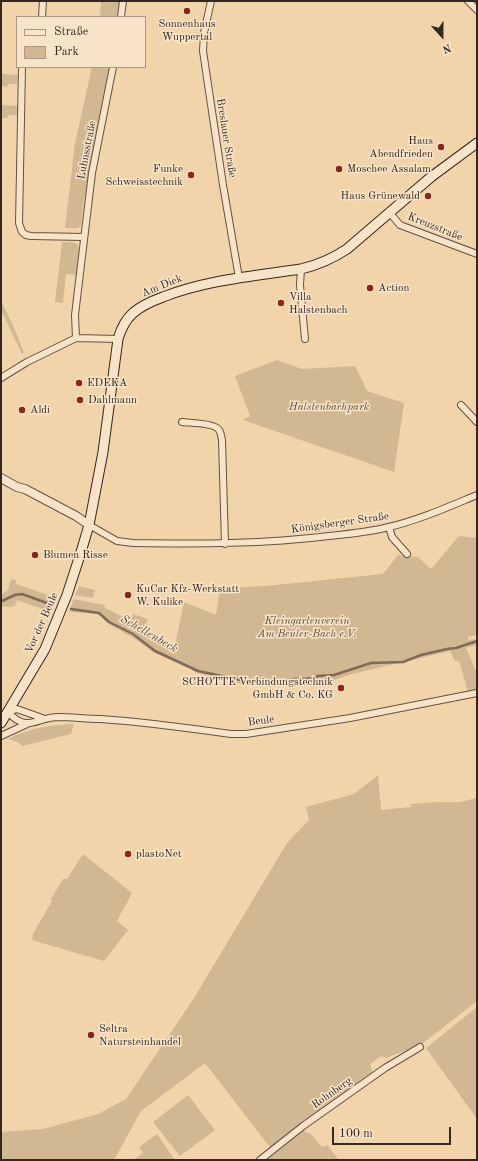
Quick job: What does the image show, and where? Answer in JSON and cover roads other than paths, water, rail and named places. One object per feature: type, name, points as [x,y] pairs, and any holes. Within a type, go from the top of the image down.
[{"type":"main road","name":"Am Diek","points":[[89,525],[103,452],[118,339],[124,322],[130,316],[140,308],[155,300],[198,285],[315,266],[347,249],[431,177],[477,143]]},
{"type":"main road","name":"Vor der Beule","points":[[1,723],[40,658],[54,629],[67,595],[89,525]]},
{"type":"street","points":[[42,16],[43,1]]},
{"type":"street","points":[[121,16],[123,1]]},
{"type":"street","name":"Breslauer Straße","points":[[211,1],[204,33],[204,57],[223,185],[239,278]]},
{"type":"street","points":[[468,1],[477,10]]},
{"type":"street","points":[[22,68],[18,199],[20,228],[26,235],[31,236],[84,237]]},
{"type":"street","name":"Luhnsstraße","points":[[76,338],[75,315],[92,172],[113,68]]},
{"type":"street","name":"Kreuzstraße","points":[[389,212],[400,224],[477,254]]},
{"type":"street","points":[[301,269],[300,285],[305,339]]},
{"type":"street","points":[[1,378],[32,360],[76,338],[118,339]]},
{"type":"street","points":[[461,405],[477,422]]},
{"type":"street","points":[[182,422],[210,426],[217,428],[221,433],[225,544]]},
{"type":"street","points":[[1,478],[76,516],[89,525]]},
{"type":"street","name":"Königsberger Straße","points":[[89,525],[117,541],[124,542],[225,544],[302,540],[358,533],[389,527],[433,513],[477,495]]},
{"type":"street","points":[[389,527],[392,538],[407,554]]},
{"type":"street","name":"Beule","points":[[1,736],[27,724],[58,717],[134,722],[231,734],[246,734],[350,718],[477,693]]},
{"type":"street","name":"Beule","points":[[8,712],[17,710],[45,719]]},
{"type":"street","points":[[8,712],[15,720],[27,724]]},
{"type":"street","name":"Rohnberg","points":[[260,1160],[303,1126],[385,1068],[420,1047]]},
{"type":"waterway","name":"Schellenbeck","points":[[2,601],[15,595],[22,594],[47,603]]},
{"type":"waterway","name":"Schellenbeck","points":[[71,609],[99,613],[109,622],[133,634],[155,651],[198,671],[246,681],[274,683],[334,675],[371,663],[403,662],[421,655],[456,648],[477,641]]},
{"type":"place","name":"Sonnenhaus Wuppertal","points":[[187,11]]},
{"type":"place","name":"Haus Abendfrieden","points":[[441,147]]},
{"type":"place","name":"Moschee Assalam","points":[[339,169]]},
{"type":"place","name":"Funke Schweisstechnik","points":[[191,175]]},
{"type":"place","name":"Haus Grünewald","points":[[428,196]]},
{"type":"place","name":"Action","points":[[370,288]]},
{"type":"place","name":"Villa Halstenbach","points":[[281,303]]},
{"type":"place","name":"EDEKA","points":[[79,383]]},
{"type":"place","name":"Dahlmann","points":[[80,400]]},
{"type":"place","name":"Aldi","points":[[22,410]]},
{"type":"place","name":"Blumen Risse","points":[[35,555]]},
{"type":"place","name":"KuCar Kfz-Werkstatt W. Kulike","points":[[128,595]]},
{"type":"place","name":"SCHOTTE Verbindungstechnik GmbH & Co. KG","points":[[341,688]]},
{"type":"place","name":"plastoNet","points":[[128,854]]},
{"type":"place","name":"Seltra Natursteinhandel","points":[[91,1035]]},
{"type":"park label","name":"Halstenbachpark","points":[[329,407]]},
{"type":"park label","name":"Kleingartenverein Am Beuler-Bach e.V.","points":[[307,627]]}]
